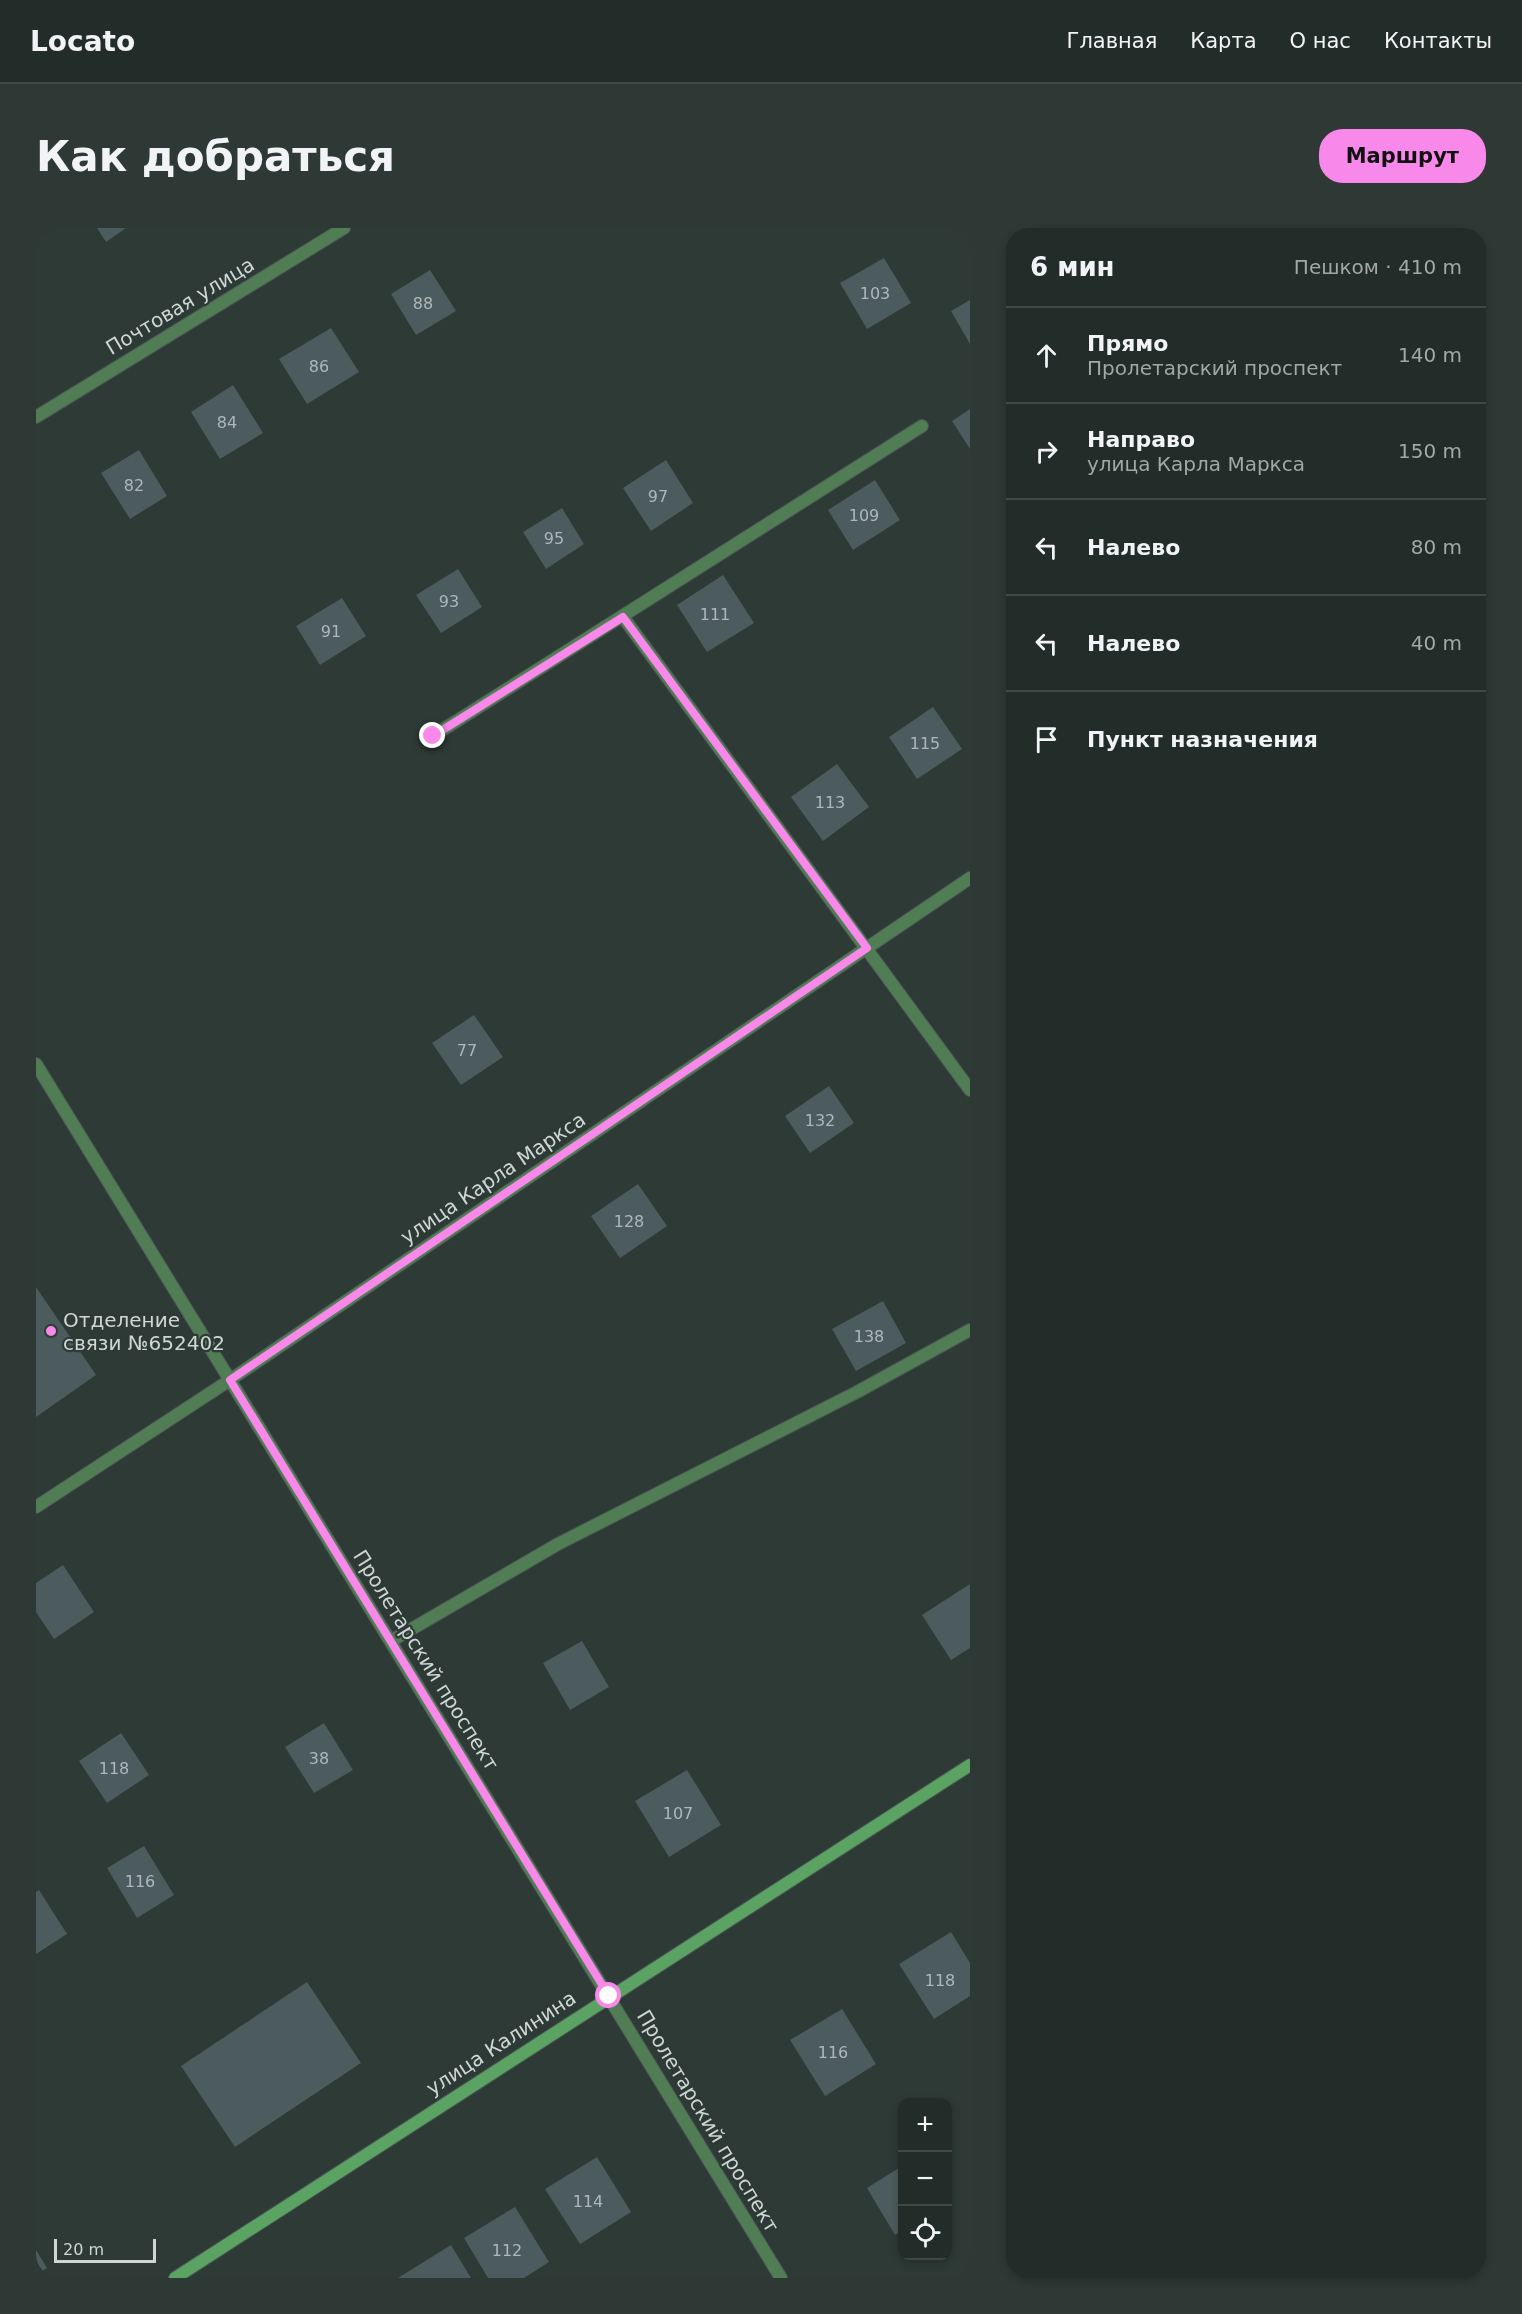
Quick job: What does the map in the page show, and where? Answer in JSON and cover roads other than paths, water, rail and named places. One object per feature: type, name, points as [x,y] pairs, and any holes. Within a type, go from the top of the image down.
[{"type":"main road","name":"улица Калинина","points":[[175,2278],[970,1765]]},
{"type":"street","name":"Почтовая улица","points":[[36,417],[344,228]]},
{"type":"street","points":[[433,736],[922,426]]},
{"type":"street","points":[[623,617],[970,1090]]},
{"type":"street","name":"улица Карла Маркса","points":[[36,1507],[230,1380],[970,878]]},
{"type":"street","name":"Пролетарский проспект","points":[[36,1064],[781,2278]]},
{"type":"street","points":[[391,1641],[558,1544],[857,1392],[970,1330]]},
{"type":"place","name":"Отделение связи №652402","points":[[51,1331]]}]
